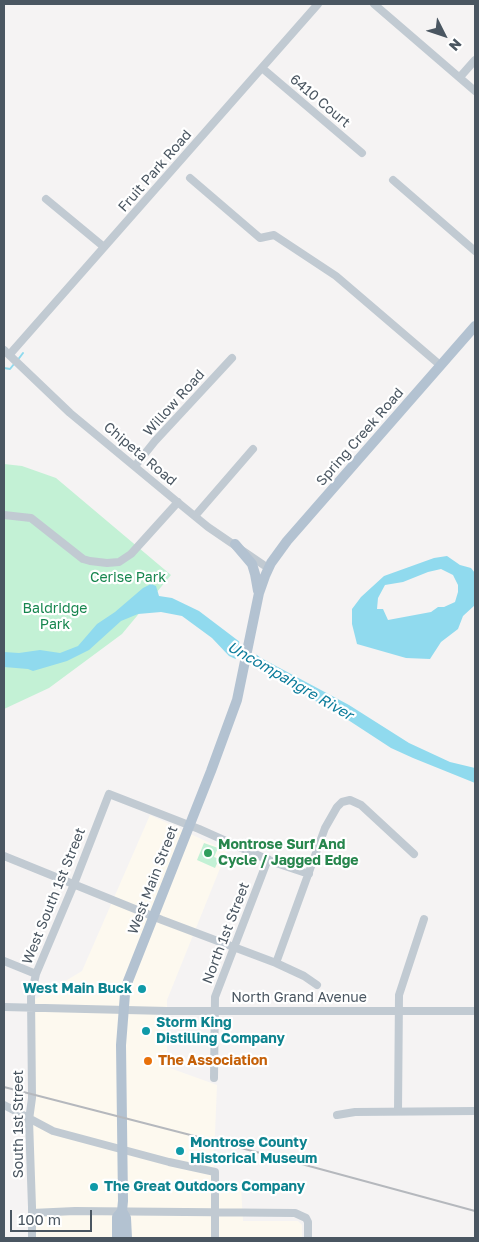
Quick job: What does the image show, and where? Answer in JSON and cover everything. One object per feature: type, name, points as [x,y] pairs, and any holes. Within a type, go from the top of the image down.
[{"type":"main road","name":"Spring Creek Road","points":[[268,568],[287,542],[475,326]]},
{"type":"main road","points":[[235,544],[252,564],[259,593]]},
{"type":"main road","name":"West Main Street","points":[[127,1238],[126,1218],[122,1211],[121,1045],[123,1010],[128,981],[237,700],[259,593],[268,568]]},
{"type":"main road","name":"West Main Street","points":[[117,1238],[117,1217],[122,1211]]},
{"type":"street","name":"Fruit Park Road","points":[[7,352],[104,247],[318,4]]},
{"type":"street","points":[[374,4],[475,91]]},
{"type":"street","points":[[460,77],[475,60]]},
{"type":"street","name":"6410 Court","points":[[262,68],[362,153]]},
{"type":"street","points":[[190,178],[260,238],[274,235],[336,276],[440,365]]},
{"type":"street","points":[[393,180],[475,251]]},
{"type":"street","points":[[46,199],[104,247]]},
{"type":"street","name":"Chipeta Road","points":[[7,352],[70,413],[195,516],[268,568]]},
{"type":"street","name":"Willow Road","points":[[135,466],[232,358]]},
{"type":"street","points":[[195,516],[254,449]]},
{"type":"street","points":[[4,515],[31,518],[83,559],[107,563],[119,562],[130,554],[178,502]]},
{"type":"street","name":"West South 1st Street","points":[[31,1009],[31,996],[36,974],[109,794],[189,825]]},
{"type":"street","points":[[276,963],[324,828],[337,807],[346,800],[355,801],[414,854]]},
{"type":"street","points":[[189,825],[268,859],[309,874]]},
{"type":"street","points":[[4,856],[276,963],[304,976],[317,985]]},
{"type":"street","name":"North 1st Street","points":[[214,1078],[215,997],[268,859]]},
{"type":"street","points":[[398,1111],[399,996],[424,919]]},
{"type":"street","points":[[4,961],[36,974]]},
{"type":"street","name":"North Grand Avenue","points":[[4,1007],[123,1010],[475,1011]]},
{"type":"street","name":"South 1st Street","points":[[31,1009],[32,1098],[29,1120],[32,1238]]},
{"type":"street","points":[[4,1105],[29,1120],[53,1131],[215,1172],[215,1238]]},
{"type":"street","points":[[338,1115],[355,1112],[475,1111]]},
{"type":"street","points":[[32,1213],[122,1211],[295,1213],[303,1216],[308,1222],[308,1238]]},
{"type":"shaded area","points":[[150,815],[227,851],[167,1000],[167,1067],[217,1085],[213,1182],[241,1187],[243,1221],[298,1221],[302,1225],[302,1238],[32,1238],[30,1152],[34,1000],[82,971]]},
{"type":"green space","points":[[4,464],[22,466],[56,478],[171,575],[122,634],[49,688],[4,709]]},
{"type":"green space","name":"Montrose Surf And Cycle / Jagged Edge","points":[[204,843],[218,848],[214,857],[219,859],[215,868],[197,860]]},
{"type":"water","points":[[447,556],[460,565],[471,568],[475,573],[475,605],[463,616],[458,629],[441,642],[430,659],[406,658],[357,644],[352,624],[352,609],[361,597],[384,576],[434,558]],"holes":[[[441,569],[453,575],[458,585],[458,592],[455,602],[444,607],[438,607],[431,612],[388,620],[383,609],[377,609],[378,598],[385,585],[403,582]]]},
{"type":"water","name":"Uncompahgre River","points":[[151,584],[156,586],[159,596],[172,598],[199,611],[261,658],[349,705],[409,743],[450,762],[475,768],[475,783],[391,748],[342,716],[264,672],[229,656],[212,638],[182,616],[161,612],[138,614],[121,621],[89,650],[67,661],[33,671],[4,667],[4,652],[19,653],[40,650],[60,653],[78,646],[97,624],[115,612],[143,588]]},
{"type":"pier","points":[[240,639],[257,652],[254,670],[235,662]]},
{"type":"waterway","points":[[17,361],[23,353]]},
{"type":"waterway","points":[[4,368],[10,369],[14,364]]},
{"type":"railway","points":[[4,1087],[272,1156],[475,1211]]},
{"type":"place","name":"Montrose Surf And Cycle / Jagged Edge","points":[[208,853]]},
{"type":"place","name":"West Main Buck","points":[[142,989]]},
{"type":"place","name":"Storm King Distilling Company","points":[[146,1031]]},
{"type":"place","name":"The Association","points":[[148,1061]]},
{"type":"place","name":"Montrose County Historical Museum","points":[[180,1151]]},
{"type":"place","name":"The Great Outdoors Company","points":[[94,1187]]},
{"type":"park label","name":"Cerise Park","points":[[128,578]]},
{"type":"park label","name":"Baldridge Park","points":[[55,618]]}]
